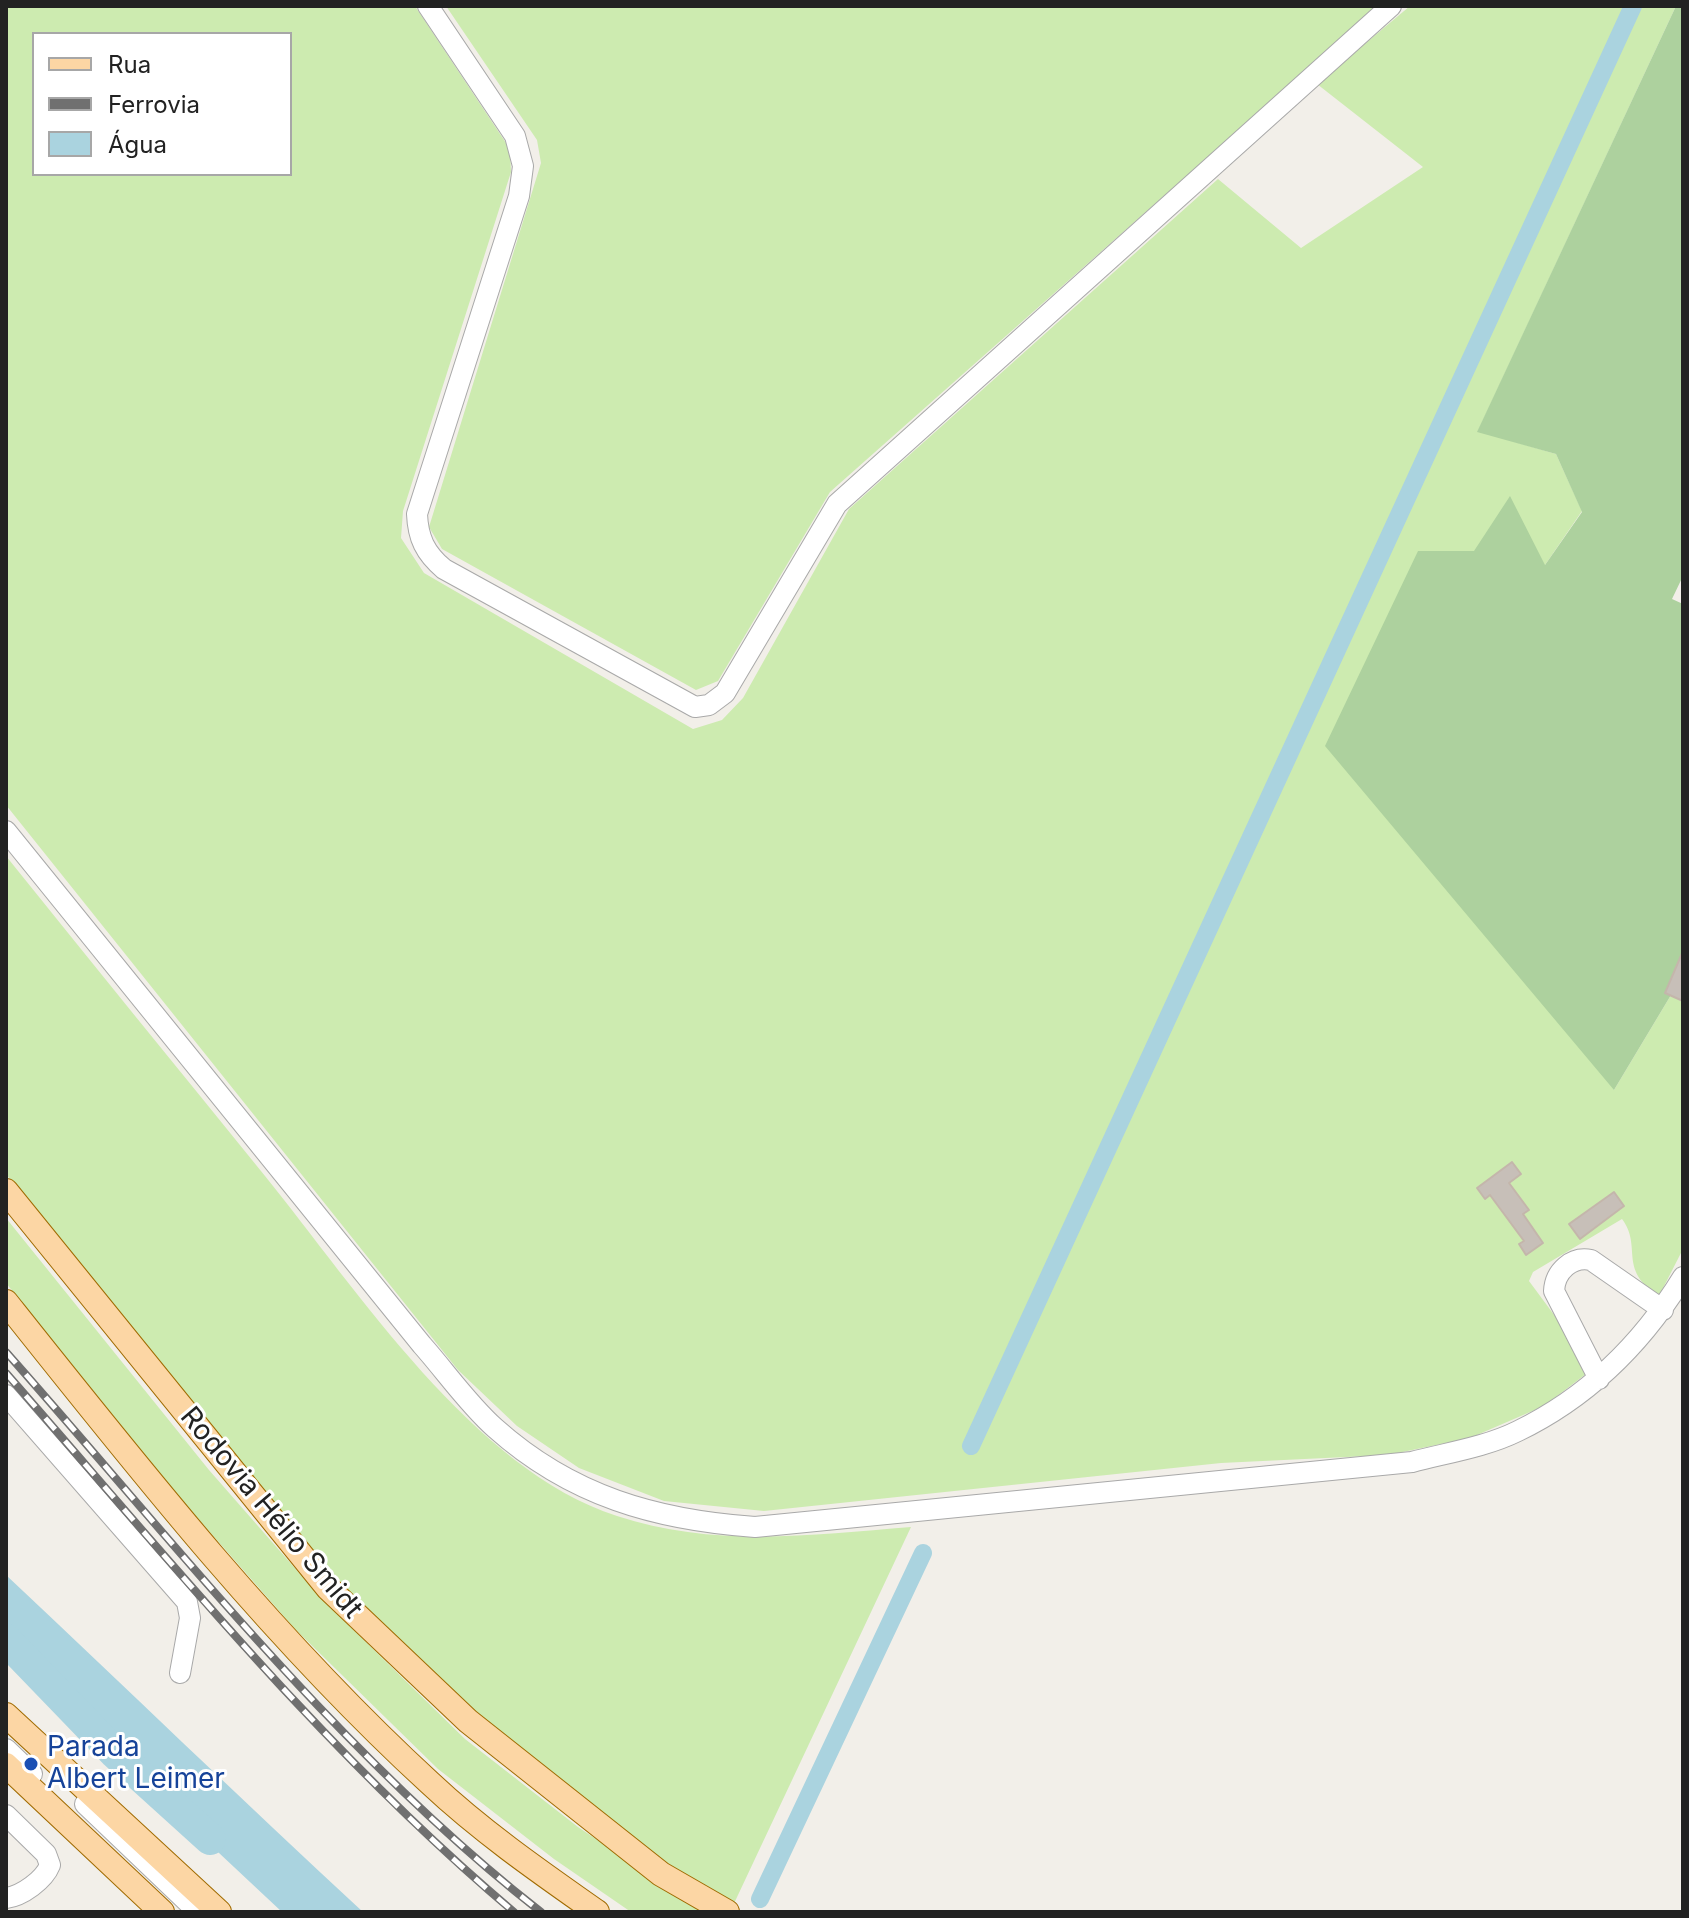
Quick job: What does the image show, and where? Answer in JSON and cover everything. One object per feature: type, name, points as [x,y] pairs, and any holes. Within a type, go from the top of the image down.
[{"type":"main road","name":"Rodovia Hélio Smidt","points":[[6,1191],[328,1588],[468,1721],[661,1874],[727,1912]]},
{"type":"main road","points":[[6,1302],[173,1507],[286,1637],[430,1784],[540,1872],[597,1912]]},
{"type":"main road","points":[[6,1715],[219,1912]]},
{"type":"main road","points":[[6,1765],[152,1909]]},
{"type":"street","points":[[428,6],[515,136],[523,166],[519,196],[417,514],[421,540],[428,556],[444,569],[695,707],[709,705],[725,693],[837,504],[1391,6]]},
{"type":"street","points":[[6,831],[422,1345],[494,1427],[547,1468],[621,1505],[695,1523],[755,1527],[1412,1462],[1516,1432],[1565,1404],[1599,1379],[1663,1310],[1683,1277]]},
{"type":"street","points":[[1599,1379],[1554,1291],[1554,1282],[1568,1264],[1582,1258],[1591,1260],[1663,1310]]},
{"type":"street","points":[[6,1395],[187,1602],[190,1618],[180,1673]]},
{"type":"street","points":[[6,1728],[198,1912]]},
{"type":"street","points":[[6,1749],[179,1912]]},
{"type":"street","points":[[6,1815],[46,1854],[50,1865],[46,1875],[19,1895],[6,1898]]},
{"type":"green space","points":[[6,6],[415,6],[510,149],[511,172],[403,511],[401,538],[424,573],[693,729],[722,720],[743,698],[849,509],[1218,179],[1301,248],[1423,167],[1317,84],[1410,6],[1676,6],[1478,431],[1556,454],[1582,511],[1545,565],[1614,1090],[1683,975],[1683,1249],[1659,1296],[1638,1277],[1631,1239],[1622,1219],[1533,1272],[1529,1281],[1569,1335],[1586,1374],[1544,1406],[1470,1438],[1388,1455],[1221,1463],[764,1511],[664,1501],[579,1468],[517,1426],[458,1370],[6,805]]},
{"type":"green space","points":[[446,6],[1378,6],[830,492],[718,681],[696,690],[442,549],[429,527],[541,163],[537,140]]},
{"type":"green space","points":[[1676,6],[1683,6],[1683,576],[1672,599],[1683,604],[1683,975],[1614,1090],[1325,746],[1418,551],[1474,551],[1510,496],[1545,565],[1582,512],[1556,454],[1477,432]]},
{"type":"green space","points":[[6,856],[422,1372],[467,1419],[515,1460],[565,1493],[617,1516],[653,1526],[726,1536],[800,1535],[911,1527],[730,1912],[661,1874],[328,1588],[6,1174]]},
{"type":"green space","points":[[6,1218],[209,1470],[321,1598],[465,1739],[578,1827],[705,1912],[631,1912],[554,1859],[438,1769],[295,1629],[180,1498],[6,1283]]},
{"type":"water","points":[[6,1575],[363,1912],[282,1912],[203,1838],[164,1794],[6,1648]]},
{"type":"building","points":[[1683,951],[1683,1001],[1665,993]]},
{"type":"building","points":[[1512,1162],[1521,1174],[1509,1183],[1529,1210],[1523,1214],[1543,1243],[1526,1255],[1519,1244],[1524,1241],[1490,1195],[1485,1199],[1477,1188]]},
{"type":"building","points":[[1614,1192],[1624,1206],[1580,1239],[1569,1224]]},
{"type":"waterway","points":[[971,1446],[1633,6]]},
{"type":"waterway","points":[[760,1899],[923,1553]]},
{"type":"waterway","points":[[6,1640],[115,1753],[210,1839]]},
{"type":"railway","points":[[6,1352],[196,1572],[327,1716],[467,1850],[541,1912]]},
{"type":"railway","points":[[6,1373],[188,1583],[313,1720],[378,1787],[514,1912]]},
{"type":"place","name":"Parada Albert Leimer","points":[[31,1764]]}]
